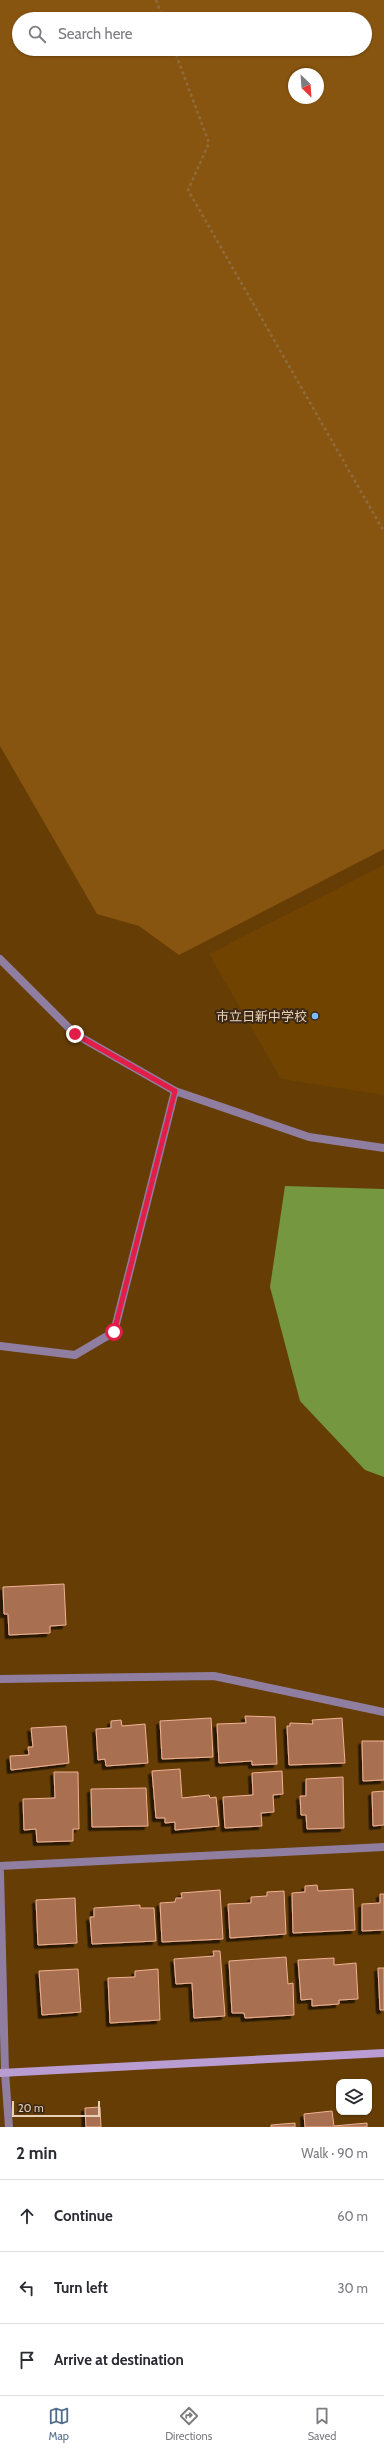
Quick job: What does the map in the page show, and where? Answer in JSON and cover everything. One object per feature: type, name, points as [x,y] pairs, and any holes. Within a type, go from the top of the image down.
[{"type":"street","points":[[0,959],[75,1034],[175,1091],[309,1137],[384,1148]]},
{"type":"street","points":[[0,1346],[76,1355],[114,1332],[175,1091]]},
{"type":"street","points":[[0,1680],[214,1676],[384,1712]]},
{"type":"street","points":[[0,1866],[384,1846]]},
{"type":"street","points":[[0,1872],[2,2072],[10,2127]]},
{"type":"street","points":[[2,2072],[384,2053]]},
{"type":"path","points":[[156,0],[160,12]]},
{"type":"path","points":[[177,56],[209,143],[188,190],[383,530]]},
{"type":"shaded area","points":[[0,0],[384,0],[384,849],[179,955],[139,926],[97,914],[0,746]]},
{"type":"shaded area","name":"市立日新中学校","points":[[384,865],[384,1095],[281,1079],[209,954]]},
{"type":"shaded area","points":[[285,1186],[384,1189],[384,1477],[365,1470],[300,1401],[270,1287]]},
{"type":"building","points":[[64,1584],[66,1625],[50,1626],[50,1633],[9,1635],[8,1614],[4,1614],[3,1587]]},
{"type":"building","points":[[245,1716],[275,1717],[277,1764],[252,1765],[252,1761],[219,1763],[217,1724],[246,1723]]},
{"type":"building","points":[[211,1718],[213,1757],[162,1759],[160,1721]]},
{"type":"building","points":[[342,1718],[345,1763],[289,1765],[287,1726],[290,1726],[290,1723],[313,1724],[312,1720]]},
{"type":"building","points":[[121,1720],[122,1726],[145,1724],[148,1763],[106,1766],[105,1759],[98,1760],[96,1729],[111,1728],[111,1721]]},
{"type":"building","points":[[66,1726],[69,1763],[11,1770],[10,1756],[29,1755],[28,1747],[33,1747],[31,1728]]},
{"type":"building","points":[[362,1741],[384,1741],[384,1780],[363,1781]]},
{"type":"building","points":[[180,1769],[182,1798],[209,1795],[210,1798],[216,1797],[219,1826],[175,1830],[175,1822],[165,1823],[165,1818],[156,1818],[152,1771]]},
{"type":"building","points":[[282,1771],[283,1794],[273,1795],[274,1812],[261,1813],[262,1826],[225,1828],[223,1797],[253,1795],[252,1773]]},
{"type":"building","points":[[54,1772],[78,1772],[79,1829],[73,1829],[73,1841],[37,1842],[36,1829],[24,1830],[23,1799],[55,1798]]},
{"type":"building","points":[[343,1777],[344,1828],[307,1829],[306,1815],[301,1815],[300,1796],[306,1796],[306,1779]]},
{"type":"building","points":[[146,1788],[148,1826],[92,1827],[91,1789]]},
{"type":"building","points":[[384,1791],[384,1825],[373,1826],[372,1792]]},
{"type":"building","points":[[317,1885],[318,1891],[353,1889],[355,1930],[293,1933],[292,1893],[305,1892],[305,1886]]},
{"type":"building","points":[[220,1890],[223,1939],[162,1942],[160,1903],[175,1902],[176,1898],[182,1898],[181,1893]]},
{"type":"building","points":[[284,1891],[286,1934],[230,1938],[228,1904],[251,1903],[251,1897],[267,1896],[267,1892]]},
{"type":"building","points":[[380,1894],[384,1894],[384,1930],[362,1931],[362,1904],[380,1903]]},
{"type":"building","points":[[75,1898],[77,1943],[38,1945],[36,1900]]},
{"type":"building","points":[[140,1905],[140,1908],[154,1908],[156,1941],[92,1944],[90,1917],[94,1917],[94,1908]]},
{"type":"building","points":[[213,1951],[220,1951],[225,2016],[194,2018],[192,1983],[176,1984],[174,1959],[214,1956]]},
{"type":"building","points":[[286,1957],[288,1984],[293,1983],[294,2015],[245,2018],[244,2013],[232,2013],[229,1961]]},
{"type":"building","points":[[334,1958],[334,1965],[356,1963],[358,1999],[339,2000],[339,2004],[312,2006],[312,1999],[301,2000],[298,1960]]},
{"type":"building","points":[[378,1968],[384,1968],[384,2010],[380,2010]]},
{"type":"building","points":[[78,1969],[81,2012],[42,2015],[39,1971]]},
{"type":"building","points":[[158,1969],[160,2020],[110,2023],[108,1978],[135,1977],[135,1971]]},
{"type":"building","points":[[100,2107],[101,2127],[86,2127],[85,2108]]},
{"type":"building","points":[[332,2111],[334,2126],[367,2123],[367,2127],[305,2127],[304,2114]]},
{"type":"building","points":[[295,2123],[295,2127],[271,2127],[271,2125]]},
{"type":"place","name":"市立日新中学校","points":[[315,1016]]},
{"type":"route","points":[[75,1034],[175,1091],[114,1332]]}]
